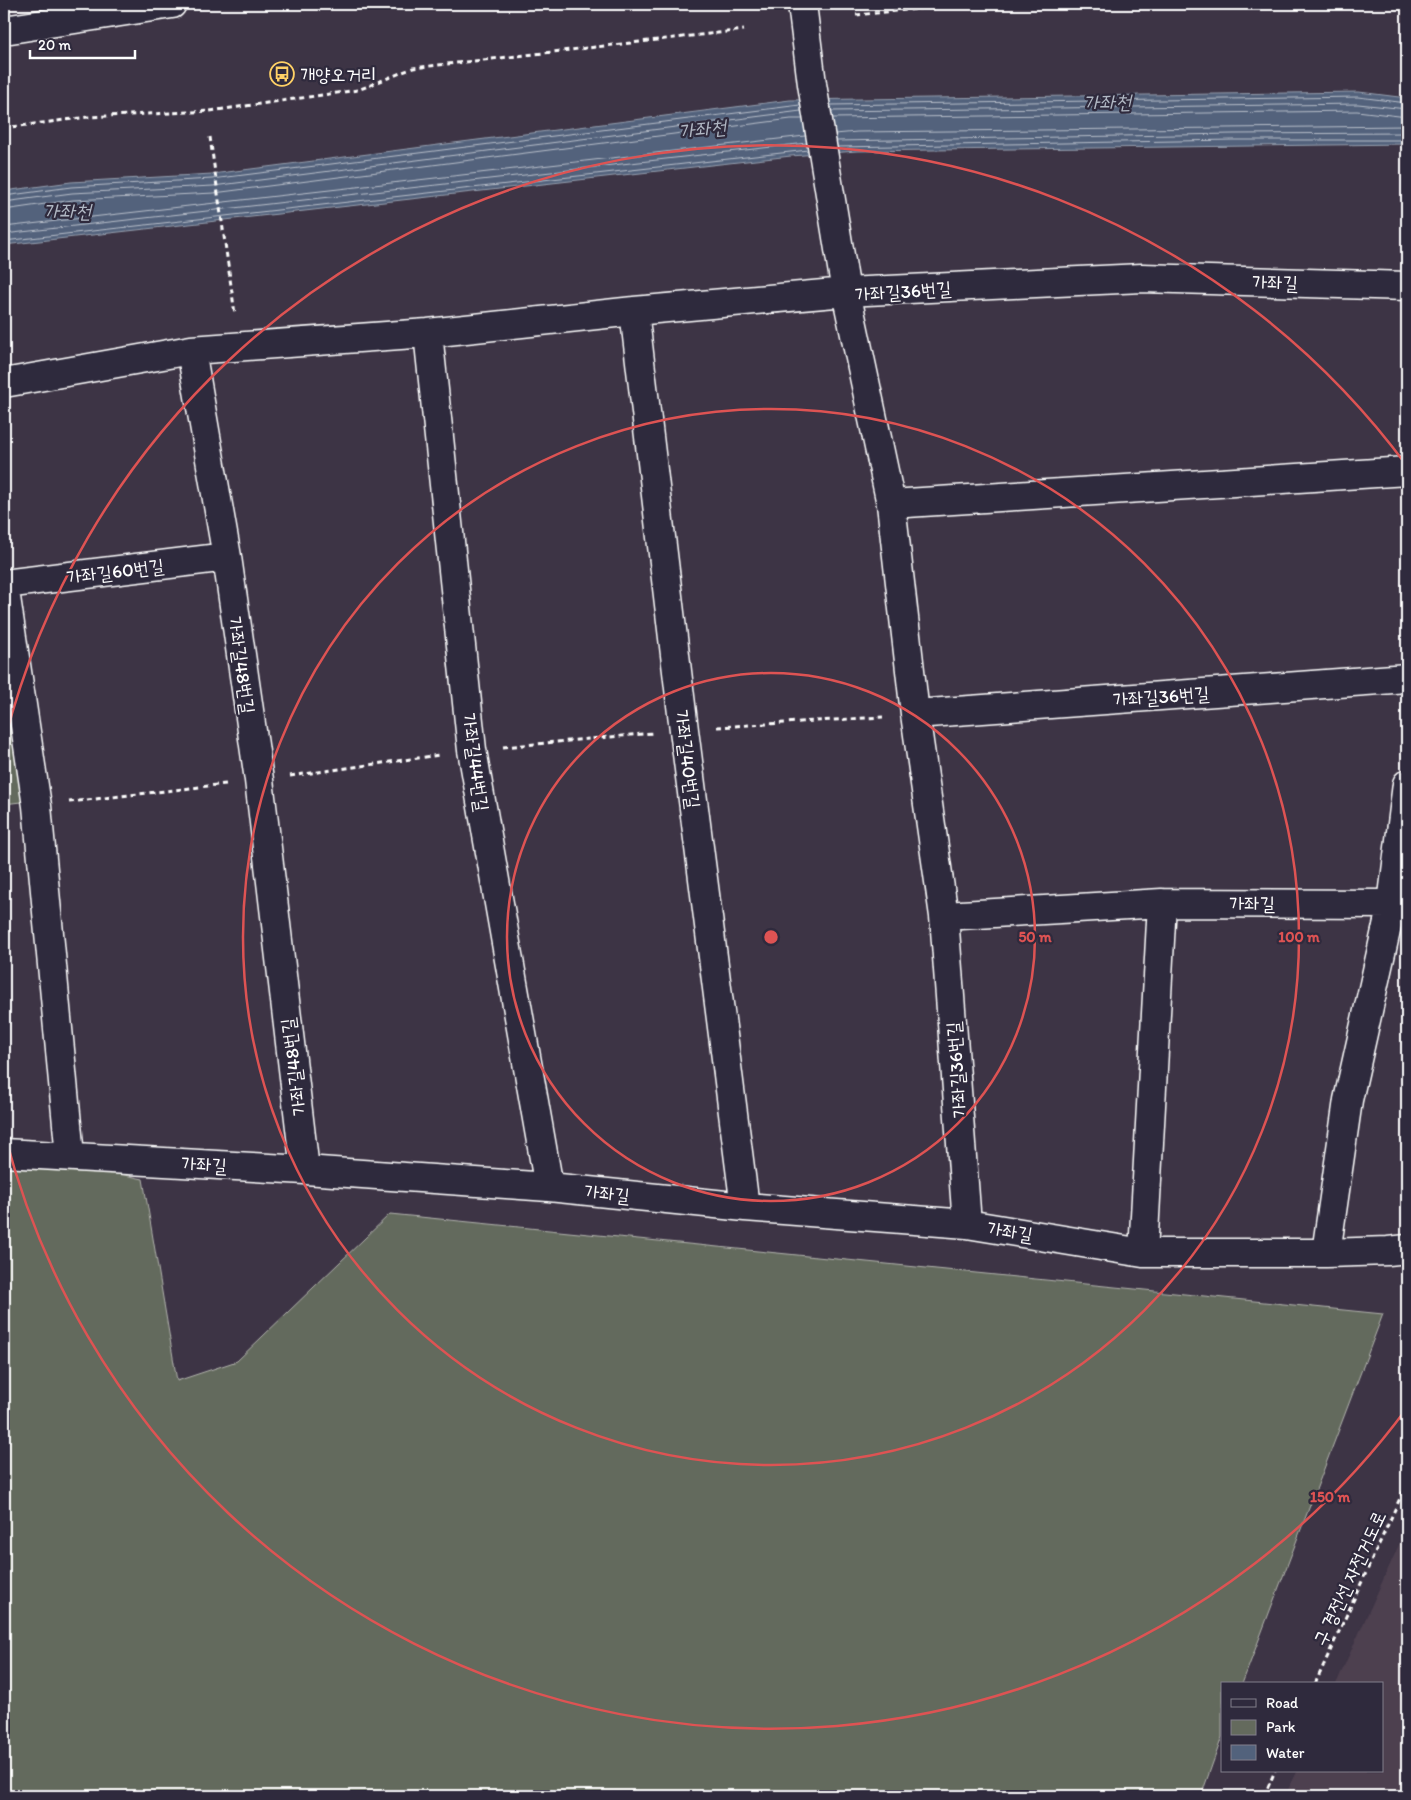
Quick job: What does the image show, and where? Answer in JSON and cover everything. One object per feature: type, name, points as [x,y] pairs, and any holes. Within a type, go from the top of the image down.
[{"type":"street","points":[[4,30],[172,4]]},
{"type":"street","points":[[4,383],[191,350],[428,333],[634,311],[846,292],[812,84],[802,4]]},
{"type":"street","name":"가좌길36번길","points":[[967,1224],[944,916],[915,714],[891,504],[846,292],[1142,278]]},
{"type":"street","name":"가좌길","points":[[1142,278],[1407,286]]},
{"type":"street","name":"가좌길40번길","points":[[634,311],[684,730],[745,1207]]},
{"type":"street","name":"가좌길44번길","points":[[428,333],[472,750],[549,1187]]},
{"type":"street","name":"가좌길48번길","points":[[191,350],[227,557],[258,780],[305,1170]]},
{"type":"street","points":[[891,504],[1407,470]]},
{"type":"street","name":"가좌길60번길","points":[[70,1156],[37,806],[4,584],[227,557]]},
{"type":"street","name":"가좌길36번길","points":[[915,714],[1407,678]]},
{"type":"street","points":[[1326,1253],[1348,1100],[1392,904],[1407,784]]},
{"type":"street","points":[[944,916],[1162,903],[1143,1253]]},
{"type":"street","name":"가좌길","points":[[1162,903],[1392,904]]},
{"type":"street","name":"가좌길","points":[[4,1153],[305,1170],[549,1187],[745,1207],[967,1224],[1143,1253],[1326,1253],[1407,1249]]},
{"type":"path","points":[[856,15],[968,4]]},
{"type":"path","points":[[4,128],[88,117],[210,111],[358,90],[413,68],[744,30]]},
{"type":"path","points":[[210,137],[240,347]]},
{"type":"path","name":"구 경전선 자전거도로","points":[[1316,1682],[1407,1483]]},
{"type":"path","points":[[1264,1796],[1275,1772]]},
{"type":"shaded area","points":[[1407,1527],[1407,1796],[1285,1796],[1297,1772],[1384,1772],[1384,1682],[1337,1682]]},
{"type":"green space","points":[[4,623],[29,801],[4,804]]},
{"type":"green space","points":[[11,1150],[143,1179],[177,1381],[237,1361],[390,1214],[1383,1314],[1243,1682],[1221,1682],[1221,1740],[1201,1796],[4,1796],[4,1153]]},
{"type":"water","name":"가좌천","points":[[1359,92],[1407,98],[1407,144],[857,151],[791,156],[4,245],[4,191],[71,182],[212,174],[790,100]]},
{"type":"place","name":"개양오거리","points":[[282,74]]}]
